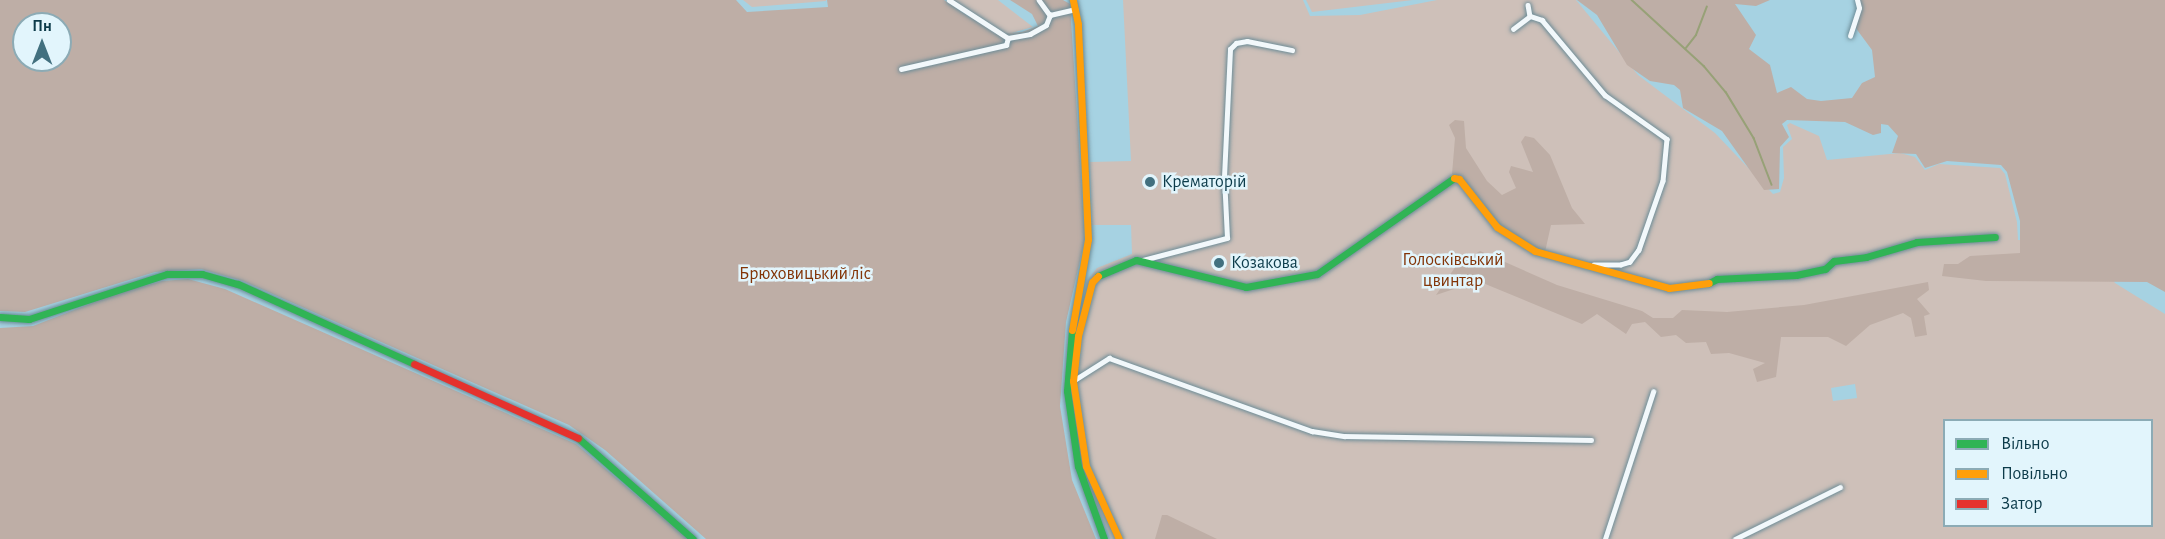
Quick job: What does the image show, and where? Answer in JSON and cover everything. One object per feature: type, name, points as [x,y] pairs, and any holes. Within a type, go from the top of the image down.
[{"type":"street","points":[[949,0],[1008,38],[1030,34],[1046,25],[1050,15]]},
{"type":"street","points":[[1039,0],[1050,15]]},
{"type":"street","points":[[1073,0],[1078,24],[1088,239],[1071,333],[1067,391],[1078,466],[1104,539]]},
{"type":"street","points":[[1850,36],[1859,8],[1857,0]]},
{"type":"street","points":[[1528,6],[1530,16]]},
{"type":"street","points":[[1050,15],[1075,9]]},
{"type":"street","points":[[1513,29],[1530,16]]},
{"type":"street","points":[[1530,16],[1542,20],[1605,94],[1667,139],[1663,181],[1635,257],[1621,265],[1577,263]]},
{"type":"street","points":[[901,69],[1006,45],[1008,38]]},
{"type":"street","points":[[1119,539],[1086,466],[1073,381],[1078,336],[1092,282],[1103,271],[1227,238],[1224,167],[1230,49],[1236,43],[1247,41],[1292,50]]},
{"type":"street","points":[[1141,261],[1246,287],[1274,284],[1327,270],[1425,200],[1447,179],[1459,179],[1497,227],[1513,240],[1577,263],[1651,285],[1680,288],[1717,279],[1816,272],[1834,261],[1866,258],[1917,242],[1995,237]]},
{"type":"street","points":[[0,317],[29,319],[168,274],[202,274],[238,284],[572,435],[693,539]]},
{"type":"street","points":[[1073,381],[1109,358],[1312,431],[1345,436],[1591,440]]},
{"type":"street","points":[[1605,539],[1653,392]]},
{"type":"street","points":[[1735,539],[1840,487]]},
{"type":"green space","name":"Брюховицький ліс","points":[[0,0],[736,0],[747,12],[828,7],[827,0],[944,0],[995,34],[1022,32],[1038,26],[1032,14],[1010,0],[1063,0],[1070,4],[1085,239],[1066,322],[1060,406],[1072,480],[1096,539],[706,539],[605,450],[569,425],[243,281],[201,269],[155,272],[25,312],[0,311]]},
{"type":"green space","points":[[743,0],[826,0],[826,1],[752,7]]},
{"type":"green space","points":[[951,0],[998,0],[1033,27],[1012,33],[896,44],[975,15]]},
{"type":"green space","name":"Голосківський цвинтар","points":[[1123,0],[1303,0],[1310,16],[1360,15],[1437,0],[1576,0],[1638,75],[1715,133],[1773,194],[1780,192],[1784,178],[1783,147],[1792,139],[1787,125],[1790,123],[1819,136],[1827,160],[1900,153],[1915,157],[1925,170],[1939,164],[2000,168],[2005,174],[2017,222],[2018,240],[2050,241],[2096,256],[2115,283],[2165,314],[2165,539],[1111,539],[1080,465],[1070,388],[1087,281],[1097,268],[1132,254],[1131,225],[1092,225],[1090,162],[1131,161]],"holes":[[[1855,384],[1857,398],[1833,401],[1831,388]]]},
{"type":"green space","points":[[1306,0],[1413,0],[1312,12]]},
{"type":"green space","points":[[1577,0],[1770,0],[1756,6],[1735,4],[1756,35],[1749,49],[1770,65],[1777,93],[1791,87],[1807,99],[1821,101],[1852,98],[1862,83],[1875,77],[1872,50],[1855,27],[1858,0],[2165,0],[2165,292],[2147,282],[1986,281],[1942,276],[1944,264],[1958,264],[1970,256],[2020,253],[2020,221],[2007,172],[2001,165],[1947,161],[1925,168],[1916,154],[1892,153],[1898,136],[1888,125],[1881,124],[1881,133],[1873,135],[1845,122],[1787,120],[1782,124],[1789,137],[1780,147],[1779,189],[1764,190],[1722,131],[1683,108],[1680,90],[1674,85],[1650,81],[1627,65],[1597,15]]},
{"type":"green space","points":[[1455,120],[1464,121],[1466,148],[1487,181],[1502,195],[1516,188],[1509,172],[1511,166],[1533,172],[1521,142],[1525,136],[1534,138],[1550,155],[1572,208],[1585,224],[1551,225],[1545,252],[1514,239],[1452,174],[1455,138],[1449,125]]},
{"type":"green space","points":[[1480,251],[1557,285],[1642,311],[1653,318],[1673,318],[1682,310],[1727,312],[1804,305],[1928,282],[1929,290],[1917,299],[1930,314],[1924,316],[1927,335],[1915,337],[1911,318],[1903,313],[1870,325],[1846,346],[1828,337],[1781,337],[1776,377],[1757,382],[1753,369],[1765,363],[1729,353],[1711,354],[1706,342],[1686,343],[1676,335],[1661,337],[1645,322],[1632,324],[1626,334],[1597,314],[1582,324],[1478,281],[1436,295],[1456,266]]},
{"type":"green space","points":[[188,279],[225,289],[576,444],[688,539],[0,539],[0,328],[33,326],[118,293],[162,281]]},
{"type":"green space","points":[[1162,515],[1167,515],[1217,539],[1155,539]]},
{"type":"waterway","points":[[1632,0],[1704,66],[1726,92],[1754,138],[1772,185]]},
{"type":"waterway","points":[[1686,48],[1696,35],[1707,7]]},
{"type":"traffic: fast","points":[[1098,276],[1136,260],[1246,287],[1317,274],[1454,178]]},
{"type":"traffic: fast","points":[[1709,283],[1717,279],[1796,275],[1825,269],[1834,261],[1866,257],[1917,242],[1995,237]]},
{"type":"traffic: fast","points":[[0,317],[29,319],[167,274],[202,274],[238,284],[414,364]]},
{"type":"traffic: fast","points":[[1072,330],[1067,391],[1078,466],[1104,539]]},
{"type":"traffic: fast","points":[[578,438],[693,539]]},
{"type":"traffic: slow","points":[[1072,330],[1088,239],[1078,24],[1073,0]]},
{"type":"traffic: slow","points":[[1454,178],[1459,179],[1497,227],[1535,251],[1669,288],[1709,283]]},
{"type":"traffic: slow","points":[[1098,276],[1092,282],[1078,336],[1073,381],[1086,466],[1119,539]]},
{"type":"traffic: jam","points":[[414,364],[578,438]]},
{"type":"place","name":"Крематорій","points":[[1150,182]]},
{"type":"place","name":"Козакова","points":[[1219,263]]}]
